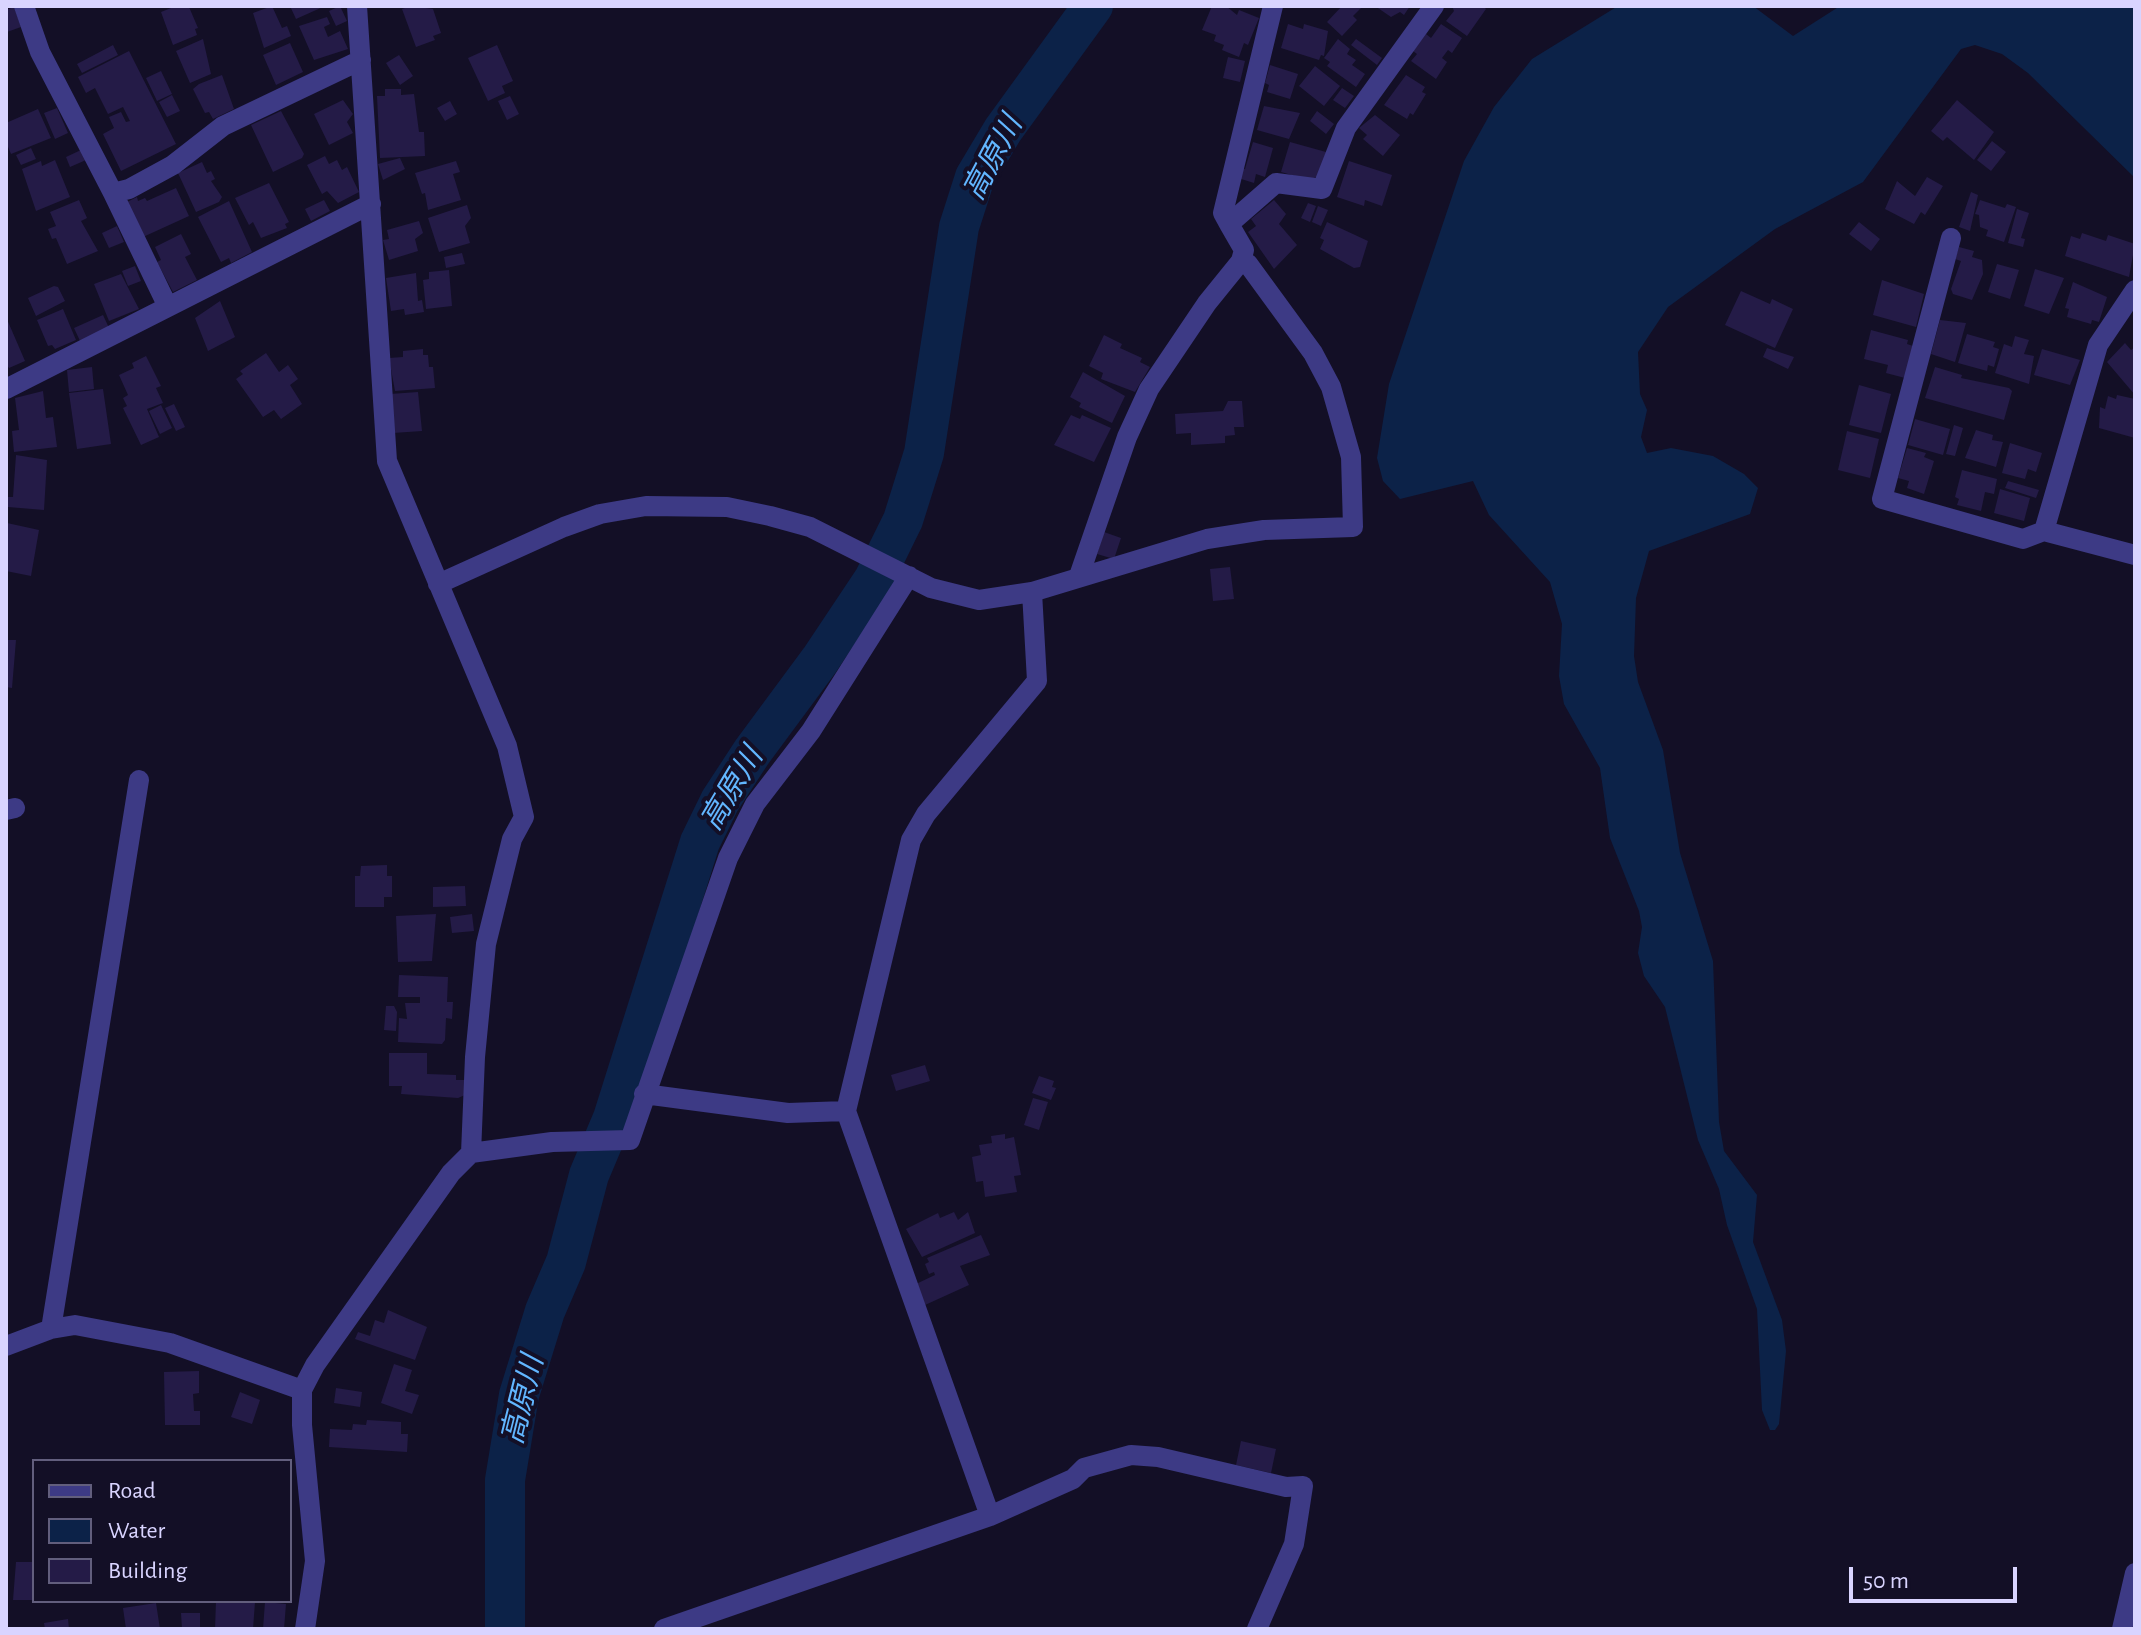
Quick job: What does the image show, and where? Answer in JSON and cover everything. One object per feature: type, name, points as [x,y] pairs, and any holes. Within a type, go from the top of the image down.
[{"type":"street","points":[[24,6],[40,52],[168,307]]},
{"type":"street","points":[[357,6],[387,461],[507,746],[524,817],[512,839],[486,944],[475,1057],[471,1153]]},
{"type":"street","points":[[1079,576],[1127,437],[1149,389],[1207,303],[1241,261],[1244,250],[1223,213],[1273,6]]},
{"type":"street","points":[[1229,224],[1276,183],[1322,189],[1346,128],[1434,6]]},
{"type":"street","points":[[113,193],[129,189],[173,165],[223,126],[361,60]]},
{"type":"street","points":[[6,389],[371,204]]},
{"type":"street","points":[[1951,238],[1882,499],[2023,539],[2044,531],[2135,555]]},
{"type":"street","points":[[438,584],[588,518],[646,506],[727,507],[810,527],[931,588],[979,600],[1032,592],[1207,539],[1264,530],[1353,527],[1351,457],[1331,387],[1313,353],[1248,264],[1241,261]]},
{"type":"street","points":[[2044,531],[2098,345],[2135,290]]},
{"type":"street","points":[[305,1629],[315,1561],[302,1425],[302,1390],[343,1322],[451,1173],[471,1153],[552,1142],[630,1140],[728,858],[755,804],[811,731],[909,576]]},
{"type":"street","points":[[990,1516],[846,1111],[911,840],[926,814],[1037,681],[1032,592]]},
{"type":"street","points":[[51,1329],[139,780]]},
{"type":"street","points":[[644,1094],[788,1113],[846,1111]]},
{"type":"street","points":[[6,1346],[51,1329],[75,1325],[170,1343],[302,1390]]},
{"type":"street","points":[[664,1629],[990,1516],[1073,1479],[1084,1468],[1131,1455],[1158,1457],[1286,1487],[1303,1486],[1294,1544],[1257,1629]]},
{"type":"street","points":[[2122,1629],[2135,1573]]},
{"type":"water","points":[[1618,6],[1753,6],[1793,36],[1840,6],[2135,6],[2135,178],[2028,73],[2002,54],[1975,45],[1961,49],[1863,182],[1775,229],[1668,307],[1638,352],[1640,394],[1647,410],[1641,437],[1647,453],[1671,448],[1713,456],[1744,474],[1758,488],[1750,514],[1649,551],[1636,598],[1634,656],[1638,682],[1663,750],[1680,853],[1713,961],[1719,1122],[1724,1151],[1757,1195],[1753,1242],[1782,1320],[1786,1351],[1779,1424],[1775,1430],[1770,1430],[1762,1410],[1757,1309],[1727,1225],[1719,1189],[1698,1140],[1665,1007],[1644,976],[1638,953],[1642,927],[1639,911],[1610,838],[1600,768],[1564,704],[1559,676],[1562,624],[1550,582],[1489,515],[1473,481],[1400,499],[1383,481],[1377,458],[1389,384],[1464,161],[1494,107],[1532,59]]},
{"type":"building","points":[[176,6],[189,7],[198,28],[195,29],[197,35],[173,45],[161,12]]},
{"type":"building","points":[[272,6],[282,28],[287,26],[291,36],[264,48],[253,13]]},
{"type":"building","points":[[290,6],[325,6],[296,19]]},
{"type":"building","points":[[340,6],[347,21],[336,26],[329,11]]},
{"type":"building","points":[[411,6],[433,9],[441,33],[433,36],[435,40],[416,47],[402,9]]},
{"type":"building","points":[[1212,6],[1226,6],[1237,15],[1239,10],[1259,18],[1248,45],[1244,43],[1239,57],[1222,50],[1224,45],[1214,41],[1216,35],[1202,30]]},
{"type":"building","points":[[1342,6],[1363,6],[1353,16],[1357,20],[1342,36],[1327,22]]},
{"type":"building","points":[[1375,6],[1410,6],[1404,15],[1400,12],[1391,17]]},
{"type":"building","points":[[1452,6],[1483,6],[1486,9],[1467,36],[1446,21],[1454,11]]},
{"type":"building","points":[[14,7],[21,27],[7,32],[6,10]]},
{"type":"building","points":[[327,17],[330,24],[324,27],[328,37],[340,31],[348,49],[314,60],[299,26]]},
{"type":"building","points":[[1288,24],[1303,29],[1304,24],[1328,31],[1324,56],[1321,55],[1319,60],[1281,48]]},
{"type":"building","points":[[1441,24],[1462,38],[1452,53],[1448,50],[1442,58],[1447,62],[1436,79],[1411,61],[1417,54],[1413,51],[1426,34],[1431,38]]},
{"type":"building","points":[[203,39],[211,74],[190,83],[176,51]]},
{"type":"building","points":[[1338,39],[1350,49],[1347,54],[1356,60],[1352,65],[1365,74],[1356,87],[1327,66],[1330,62],[1324,58]]},
{"type":"building","points":[[1356,39],[1382,58],[1377,65],[1351,45]]},
{"type":"building","points":[[290,43],[303,72],[276,85],[263,55]]},
{"type":"building","points":[[113,45],[118,55],[82,73],[77,64]]},
{"type":"building","points":[[497,45],[513,81],[502,86],[505,93],[488,101],[468,58]]},
{"type":"building","points":[[129,51],[176,144],[121,171],[103,134],[114,128],[109,117],[121,112],[126,122],[130,121],[123,107],[108,114],[95,88],[86,93],[78,77]]},
{"type":"building","points":[[399,55],[413,76],[400,85],[386,63]]},
{"type":"building","points":[[1228,57],[1245,61],[1240,82],[1223,78]]},
{"type":"building","points":[[1270,65],[1298,74],[1290,99],[1267,92],[1269,85],[1265,83]]},
{"type":"building","points":[[1315,66],[1340,86],[1324,106],[1299,86]]},
{"type":"building","points":[[161,71],[172,94],[157,101],[146,78]]},
{"type":"building","points":[[222,75],[234,109],[213,119],[209,112],[205,113],[193,89]]},
{"type":"building","points":[[1406,75],[1425,87],[1422,92],[1426,94],[1407,119],[1384,105]]},
{"type":"building","points":[[1342,88],[1354,96],[1345,108],[1333,100]]},
{"type":"building","points":[[385,89],[401,89],[401,95],[414,94],[419,132],[424,132],[425,156],[380,158],[377,96],[385,96]]},
{"type":"building","points":[[172,95],[180,111],[167,117],[159,102]]},
{"type":"building","points":[[510,96],[519,114],[507,120],[498,101]]},
{"type":"building","points":[[343,100],[353,114],[347,122],[353,133],[329,145],[314,114]]},
{"type":"building","points":[[1957,100],[1994,132],[1974,160],[1947,137],[1943,141],[1931,131]]},
{"type":"building","points":[[450,101],[457,114],[445,121],[437,108]]},
{"type":"building","points":[[1264,106],[1300,113],[1289,139],[1257,130]]},
{"type":"building","points":[[57,108],[68,133],[55,139],[44,113]]},
{"type":"building","points":[[38,109],[51,138],[11,154],[6,142],[6,123]]},
{"type":"building","points":[[281,111],[304,154],[302,158],[273,172],[251,125]]},
{"type":"building","points":[[1317,111],[1334,124],[1326,134],[1310,121]]},
{"type":"building","points":[[1375,115],[1400,135],[1383,156],[1363,139],[1367,135],[1359,128]]},
{"type":"building","points":[[1992,141],[2006,152],[1991,171],[1977,160]]},
{"type":"building","points":[[1253,142],[1273,148],[1265,177],[1256,174],[1254,183],[1238,178],[1241,168],[1245,169]]},
{"type":"building","points":[[1290,142],[1326,152],[1319,176],[1309,180],[1281,172]]},
{"type":"building","points":[[31,148],[36,159],[21,165],[16,155]]},
{"type":"building","points":[[81,150],[86,160],[70,167],[66,157]]},
{"type":"building","points":[[325,156],[329,164],[337,160],[342,170],[347,167],[359,192],[338,203],[327,191],[322,194],[307,165]]},
{"type":"building","points":[[400,158],[405,169],[383,180],[378,164]]},
{"type":"building","points":[[55,160],[70,197],[36,211],[22,169],[41,161],[42,166]]},
{"type":"building","points":[[456,161],[460,172],[453,174],[461,200],[428,210],[425,193],[422,194],[415,173]]},
{"type":"building","points":[[1349,161],[1392,175],[1382,206],[1365,200],[1364,206],[1337,197]]},
{"type":"building","points":[[202,162],[207,173],[211,171],[215,179],[211,181],[222,197],[219,202],[196,212],[178,173]]},
{"type":"building","points":[[1927,177],[1943,186],[1925,215],[1921,212],[1914,224],[1885,209],[1897,181],[1915,196]]},
{"type":"building","points":[[269,183],[289,222],[285,224],[287,228],[261,238],[253,222],[249,225],[235,198]]},
{"type":"building","points":[[176,188],[189,216],[143,237],[127,202],[137,197],[138,201],[145,198],[147,201]]},
{"type":"building","points":[[1971,192],[1978,195],[1970,231],[1959,227]]},
{"type":"building","points":[[79,200],[87,218],[81,221],[98,251],[67,264],[56,238],[52,239],[48,229],[56,226],[50,212]]},
{"type":"building","points":[[324,200],[330,211],[311,221],[305,209]]},
{"type":"building","points":[[1274,200],[1286,214],[1279,224],[1297,245],[1274,269],[1248,232],[1256,226],[1251,219]]},
{"type":"building","points":[[1980,200],[2005,208],[2007,204],[2016,207],[2004,242],[1986,236],[1988,230],[1980,227],[1979,215],[1975,214]]},
{"type":"building","points":[[229,201],[252,252],[231,263],[229,258],[221,262],[198,217]]},
{"type":"building","points":[[1308,203],[1316,206],[1310,222],[1301,218]]},
{"type":"building","points":[[467,205],[471,218],[465,226],[470,243],[439,252],[428,218]]},
{"type":"building","points":[[1318,206],[1328,210],[1321,226],[1312,222]]},
{"type":"building","points":[[2017,209],[2029,213],[2021,238],[2025,239],[2023,247],[2008,243]]},
{"type":"building","points":[[419,221],[423,233],[415,239],[418,251],[389,260],[383,240],[389,239],[387,230]]},
{"type":"building","points":[[1327,222],[1368,241],[1360,267],[1354,268],[1320,249],[1324,240],[1320,238]]},
{"type":"building","points":[[1859,222],[1880,239],[1871,251],[1849,234]]},
{"type":"building","points":[[117,226],[124,242],[109,248],[102,233]]},
{"type":"building","points":[[2082,233],[2106,241],[2108,235],[2135,244],[2129,277],[2065,256],[2071,236],[2080,239]]},
{"type":"building","points":[[181,234],[191,254],[185,257],[197,280],[173,292],[157,262],[161,260],[155,247]]},
{"type":"building","points":[[1959,247],[1974,251],[1972,257],[1982,260],[1983,274],[1972,300],[1953,294],[1951,289],[1961,261],[1955,259]]},
{"type":"building","points":[[462,253],[465,264],[446,268],[444,257]]},
{"type":"building","points":[[1997,264],[2019,270],[2010,299],[1988,292]]},
{"type":"building","points":[[135,266],[141,281],[128,286],[122,271]]},
{"type":"building","points":[[2035,269],[2064,278],[2049,314],[2024,306]]},
{"type":"building","points":[[449,270],[452,306],[426,309],[423,280],[429,279],[429,272]]},
{"type":"building","points":[[416,273],[418,301],[422,300],[424,312],[405,315],[404,309],[391,311],[386,278]]},
{"type":"building","points":[[121,274],[139,309],[109,321],[94,284]]},
{"type":"building","points":[[1882,280],[1924,294],[1916,327],[1873,315]]},
{"type":"building","points":[[2073,282],[2107,297],[2099,322],[2092,320],[2091,324],[2067,317],[2069,309],[2065,308]]},
{"type":"building","points":[[58,287],[65,301],[36,316],[28,298]]},
{"type":"building","points":[[1741,291],[1770,304],[1772,299],[1793,309],[1775,348],[1725,325]]},
{"type":"building","points":[[220,301],[235,337],[208,351],[195,318]]},
{"type":"building","points":[[63,309],[76,340],[55,349],[52,345],[48,346],[37,320]]},
{"type":"building","points":[[103,315],[110,330],[81,343],[74,328]]},
{"type":"building","points":[[6,317],[25,361],[9,368],[6,364]]},
{"type":"building","points":[[1940,320],[1966,323],[1955,362],[1931,354]]},
{"type":"building","points":[[1871,330],[1908,340],[1907,344],[1913,346],[1905,378],[1886,373],[1888,365],[1864,359]]},
{"type":"building","points":[[1967,334],[1995,342],[1993,347],[1999,349],[1994,367],[1988,365],[1987,371],[1958,363]]},
{"type":"building","points":[[1104,335],[1122,344],[1120,348],[1142,358],[1140,362],[1150,367],[1135,392],[1101,379],[1103,373],[1089,366]]},
{"type":"building","points":[[2015,336],[2029,340],[2024,354],[2034,356],[2029,384],[1995,373],[2004,344],[2012,347]]},
{"type":"building","points":[[2125,343],[2131,350],[2135,347],[2135,395],[2107,362]]},
{"type":"building","points":[[1767,348],[1794,357],[1788,369],[1763,357]]},
{"type":"building","points":[[423,349],[423,355],[428,355],[429,367],[433,367],[435,388],[395,391],[389,358],[403,357],[403,351]]},
{"type":"building","points":[[2042,349],[2080,360],[2070,385],[2034,375]]},
{"type":"building","points":[[266,353],[279,372],[288,365],[298,379],[290,385],[302,404],[281,419],[274,410],[263,417],[236,379],[243,374],[240,371]]},
{"type":"building","points":[[146,356],[161,386],[156,388],[163,403],[147,409],[159,437],[141,445],[123,408],[127,406],[123,398],[128,395],[119,375],[134,368],[132,363]]},
{"type":"building","points":[[92,367],[94,389],[69,392],[67,370]]},
{"type":"building","points":[[1935,367],[1962,375],[1961,378],[2009,388],[2012,391],[2004,420],[1925,398]]},
{"type":"building","points":[[1083,372],[1125,396],[1112,423],[1079,407],[1081,403],[1070,397]]},
{"type":"building","points":[[1859,385],[1891,394],[1881,433],[1849,425]]},
{"type":"building","points":[[103,389],[111,444],[77,449],[69,393]]},
{"type":"building","points":[[43,391],[46,418],[53,417],[57,447],[14,452],[12,431],[19,430],[15,398]]},
{"type":"building","points":[[418,392],[422,431],[393,433],[390,394]]},
{"type":"building","points":[[2117,395],[2135,399],[2135,438],[2099,428],[2100,407],[2105,409],[2108,396],[2116,399]]},
{"type":"building","points":[[1228,401],[1242,401],[1244,427],[1234,427],[1235,435],[1225,436],[1225,443],[1191,445],[1191,433],[1176,434],[1175,414],[1223,411]]},
{"type":"building","points":[[174,404],[185,427],[176,431],[165,408]]},
{"type":"building","points":[[161,405],[172,428],[160,434],[149,411]]},
{"type":"building","points":[[1071,415],[1080,419],[1082,415],[1111,428],[1094,462],[1054,445]]},
{"type":"building","points":[[1915,419],[1950,429],[1943,455],[1908,445]]},
{"type":"building","points":[[1954,425],[1963,428],[1955,456],[1946,454]]},
{"type":"building","points":[[1976,430],[1993,435],[1992,440],[2003,442],[1996,467],[1965,458]]},
{"type":"building","points":[[1847,431],[1879,439],[1870,478],[1838,470]]},
{"type":"building","points":[[2010,443],[2042,453],[2036,472],[2028,469],[2025,479],[2002,473]]},
{"type":"building","points":[[1907,448],[1926,453],[1924,457],[1934,461],[1924,494],[1907,488],[1909,481],[1898,478]]},
{"type":"building","points":[[16,455],[47,460],[44,510],[8,507],[8,497],[13,497]]},
{"type":"building","points":[[1962,470],[1997,479],[1994,494],[1985,492],[1981,511],[1957,505],[1959,499],[1955,497]]},
{"type":"building","points":[[2008,481],[2039,490],[2036,498],[2005,488]]},
{"type":"building","points":[[2000,489],[2030,498],[2024,521],[1994,513]]},
{"type":"building","points":[[7,523],[39,530],[31,576],[6,571]]},
{"type":"building","points":[[1104,532],[1121,538],[1114,559],[1097,554]]},
{"type":"building","points":[[1230,567],[1234,599],[1213,601],[1210,569]]},
{"type":"building","points":[[6,640],[16,640],[12,688],[6,687]]},
{"type":"building","points":[[387,865],[387,876],[392,876],[392,897],[384,897],[384,907],[355,907],[355,876],[360,876],[361,866]]},
{"type":"building","points":[[465,886],[466,906],[433,907],[433,887]]},
{"type":"building","points":[[436,914],[432,961],[398,962],[396,916]]},
{"type":"building","points":[[472,914],[474,931],[452,933],[450,917]]},
{"type":"building","points":[[399,975],[448,977],[447,1002],[453,1002],[452,1019],[446,1018],[442,1044],[398,1042],[399,1018],[407,1019],[405,1003],[420,1003],[420,997],[398,997]]},
{"type":"building","points":[[386,1006],[394,1006],[397,1012],[396,1031],[384,1030]]},
{"type":"building","points":[[389,1053],[427,1053],[427,1074],[456,1075],[456,1080],[466,1080],[465,1095],[458,1098],[401,1094],[402,1086],[389,1086]]},
{"type":"building","points":[[925,1065],[930,1081],[896,1091],[891,1075]]},
{"type":"building","points":[[1039,1076],[1054,1081],[1052,1087],[1056,1088],[1051,1100],[1032,1093]]},
{"type":"building","points":[[1033,1098],[1048,1102],[1039,1130],[1024,1125]]},
{"type":"building","points":[[1005,1134],[1005,1139],[1014,1137],[1021,1175],[1014,1176],[1017,1192],[985,1197],[983,1181],[976,1182],[972,1157],[981,1155],[979,1145],[992,1143],[991,1136]]},
{"type":"building","points":[[954,1212],[958,1220],[968,1212],[975,1233],[922,1257],[906,1229],[938,1213],[940,1218]]},
{"type":"building","points":[[981,1235],[990,1255],[960,1266],[969,1285],[925,1305],[916,1284],[935,1275],[934,1272],[929,1274],[925,1264],[929,1262],[927,1258]]},
{"type":"building","points":[[388,1310],[427,1327],[415,1360],[355,1339],[358,1332],[370,1336],[375,1320],[384,1323]]},
{"type":"building","points":[[394,1364],[412,1370],[405,1391],[419,1395],[412,1414],[381,1403]]},
{"type":"building","points":[[199,1371],[199,1393],[193,1394],[194,1411],[200,1411],[200,1425],[165,1425],[164,1372]]},
{"type":"building","points":[[336,1388],[362,1392],[360,1407],[334,1403]]},
{"type":"building","points":[[240,1392],[260,1400],[252,1424],[231,1417]]},
{"type":"building","points":[[367,1420],[401,1422],[401,1434],[408,1434],[407,1452],[329,1447],[330,1429],[352,1430],[353,1424],[366,1425]]},
{"type":"building","points":[[1241,1441],[1276,1449],[1271,1473],[1236,1465]]},
{"type":"building","points":[[16,1562],[32,1562],[32,1600],[13,1600]]},
{"type":"building","points":[[156,1603],[160,1629],[126,1629],[123,1608]]},
{"type":"building","points":[[216,1603],[255,1603],[253,1629],[215,1629]]},
{"type":"building","points":[[265,1603],[286,1604],[284,1629],[263,1629]]},
{"type":"building","points":[[181,1613],[200,1613],[200,1629],[182,1629]]},
{"type":"building","points":[[68,1619],[69,1629],[45,1629],[44,1623]]},
{"type":"waterway","name":"高原川","points":[[505,1629],[505,1480],[519,1395],[545,1311],[566,1262],[589,1175],[613,1118],[700,842],[720,801],[752,752],[820,660],[874,579],[903,520],[924,453],[959,227],[975,177],[1003,130],[1093,6]]}]
